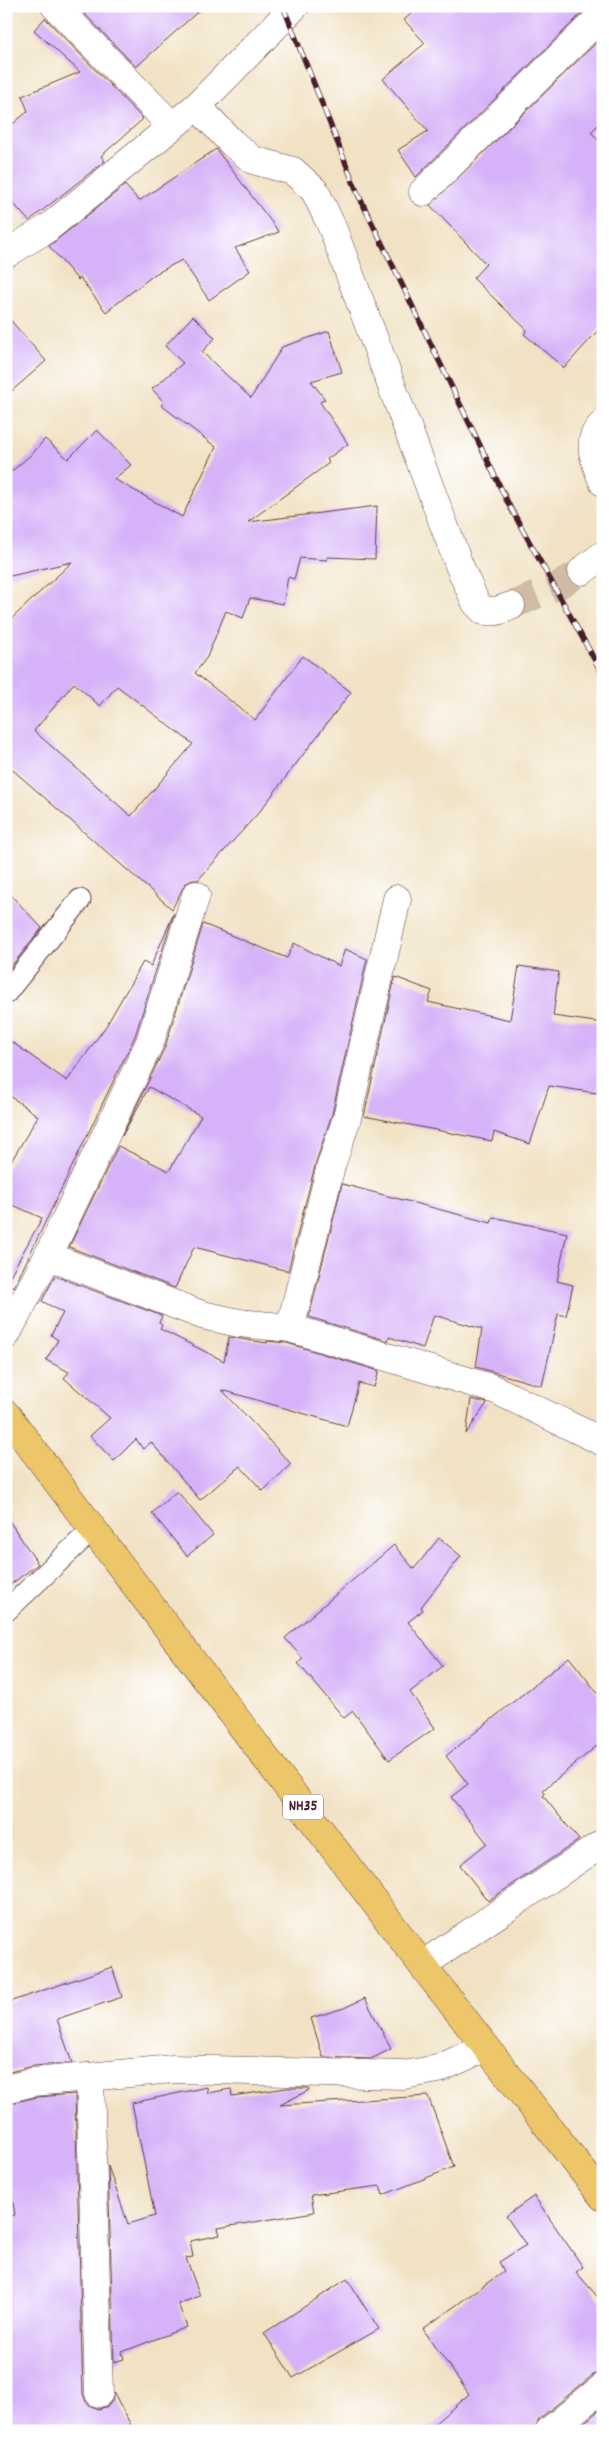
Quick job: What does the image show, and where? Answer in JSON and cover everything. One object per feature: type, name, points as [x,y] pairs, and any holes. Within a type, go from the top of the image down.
[{"type":"highway","name":"NH35","points":[[6,1414],[422,1965],[603,2197]]},
{"type":"street","points":[[55,6],[172,126]]},
{"type":"street","points":[[6,254],[48,228],[197,106],[295,6]]},
{"type":"street","points":[[423,192],[600,23]]},
{"type":"street","points":[[197,106],[232,143],[254,160],[293,171],[315,191],[332,227],[459,565],[476,603],[484,611],[497,611],[511,606]]},
{"type":"street","points":[[603,424],[596,431],[591,442],[592,453],[603,482]]},
{"type":"street","points":[[6,1334],[48,1256],[150,1042],[196,895]]},
{"type":"street","points":[[290,1328],[331,1166],[347,1118],[397,900]]},
{"type":"street","points":[[48,1256],[202,1315],[239,1323],[290,1328],[494,1389],[603,1442]]},
{"type":"street","points":[[422,1965],[603,1843]]},
{"type":"street","points":[[6,2089],[34,2082],[174,2069],[404,2074],[438,2069],[486,2048]]},
{"type":"street","points":[[90,2077],[99,2394]]},
{"type":"street","points":[[549,2431],[603,2387]]},
{"type":"lane","points":[[6,993],[80,900]]},
{"type":"lane","points":[[6,1611],[94,1529]]},
{"type":"building","points":[[77,6],[204,6],[136,67]]},
{"type":"building","points":[[578,6],[583,12],[416,177],[398,150],[428,131],[383,79],[425,43],[404,20],[419,7]]},
{"type":"building","points":[[45,18],[143,119],[101,156],[105,161],[29,221],[6,195],[6,130],[28,111],[22,96],[80,72],[34,30]]},
{"type":"building","points":[[603,36],[603,120],[591,132],[603,145],[603,325],[564,368],[524,334],[527,330],[473,278],[486,264],[430,205]]},
{"type":"building","points":[[216,149],[279,232],[235,248],[250,271],[209,300],[182,260],[155,274],[106,312],[80,278],[78,280],[49,246],[125,185],[139,201]]},
{"type":"building","points":[[6,315],[46,361],[6,396]]},
{"type":"building","points":[[193,316],[215,338],[202,352],[251,398],[282,347],[329,331],[342,372],[311,381],[325,399],[320,402],[348,444],[327,459],[329,463],[248,522],[377,506],[375,559],[327,557],[327,560],[300,558],[294,579],[288,577],[283,604],[250,598],[243,618],[226,611],[207,657],[195,673],[255,720],[303,656],[351,692],[260,811],[198,880],[192,880],[185,884],[172,909],[6,764],[6,624],[72,562],[6,577],[6,476],[33,453],[45,439],[68,459],[97,430],[131,465],[114,479],[182,517],[216,447],[161,405],[164,402],[152,389],[183,363],[165,346]],"holes":[[[74,683],[100,706],[117,686],[193,744],[131,816],[34,731]]]},
{"type":"building","points":[[6,890],[42,928],[6,973]]},
{"type":"building","points":[[174,913],[135,1036],[14,1287],[6,1283],[42,1218],[6,1202],[6,1170],[38,1116],[6,1093],[6,1038],[67,1081],[106,1026],[143,962],[151,966]]},
{"type":"building","points":[[203,924],[287,958],[294,943],[339,966],[345,949],[367,959],[332,1114],[316,1162],[288,1271],[194,1247],[175,1288],[69,1247],[118,1146],[169,1171],[201,1116],[149,1087],[122,1136],[165,1047]]},
{"type":"building","points":[[519,966],[559,972],[553,1016],[603,1023],[603,1049],[597,1093],[549,1086],[530,1144],[494,1132],[492,1141],[364,1116],[395,977],[432,991],[428,1002],[510,1020]]},
{"type":"building","points":[[342,1184],[491,1223],[493,1217],[567,1233],[557,1281],[573,1285],[566,1316],[558,1314],[542,1386],[476,1367],[482,1329],[434,1315],[423,1348],[389,1337],[388,1341],[309,1317]]},
{"type":"building","points":[[55,1276],[162,1316],[159,1323],[162,1325],[160,1329],[224,1361],[229,1337],[267,1343],[267,1341],[287,1343],[379,1371],[374,1387],[359,1383],[347,1426],[222,1390],[291,1464],[263,1491],[240,1466],[200,1500],[151,1442],[143,1449],[136,1439],[114,1461],[90,1436],[110,1418],[64,1378],[69,1372],[46,1360],[58,1340],[51,1335],[63,1313],[42,1301]]},
{"type":"building","points":[[471,1399],[487,1403],[466,1434]]},
{"type":"building","points":[[177,1491],[213,1535],[187,1556],[152,1513]]},
{"type":"building","points":[[6,1516],[38,1564],[6,1588]]},
{"type":"building","points":[[439,1538],[461,1556],[421,1607],[423,1610],[408,1622],[443,1666],[410,1692],[435,1728],[389,1760],[353,1711],[344,1718],[298,1663],[303,1659],[285,1638],[394,1545],[414,1569]]},
{"type":"building","points":[[569,1657],[603,1700],[603,1741],[543,1790],[545,1794],[543,1796],[579,1840],[488,1901],[460,1865],[487,1843],[451,1797],[468,1784],[446,1756]]},
{"type":"building","points":[[112,1967],[122,1997],[57,2019],[72,2063],[33,2066],[6,2073],[6,2003]]},
{"type":"building","points":[[365,1998],[391,2049],[371,2059],[323,2057],[311,2018],[344,2008]]},
{"type":"building","points":[[207,2087],[208,2093],[231,2089],[232,2096],[287,2088],[308,2088],[309,2090],[280,2105],[428,2096],[454,2167],[383,2195],[380,2186],[311,2195],[314,2212],[218,2228],[220,2235],[190,2241],[193,2257],[186,2258],[200,2296],[178,2304],[187,2327],[122,2352],[124,2359],[114,2362],[108,2166],[128,2224],[155,2216],[132,2103]]},
{"type":"building","points":[[75,2094],[83,2394],[86,2402],[99,2409],[108,2406],[112,2401],[114,2393],[134,2431],[6,2431],[6,2217],[15,2215],[6,2159],[6,2104],[37,2097]]},
{"type":"building","points":[[534,2196],[583,2267],[576,2272],[603,2303],[603,2372],[593,2375],[539,2419],[534,2431],[426,2431],[469,2394],[423,2329],[504,2271],[499,2262],[526,2245],[506,2216]]},
{"type":"building","points":[[347,2279],[379,2329],[293,2378],[264,2333]]},
{"type":"building","points":[[603,2407],[603,2431],[574,2431]]},
{"type":"tunnel","points":[[511,606],[559,585],[582,571]]},
{"type":"railway","points":[[283,6],[358,194],[509,505],[603,675]]}]
